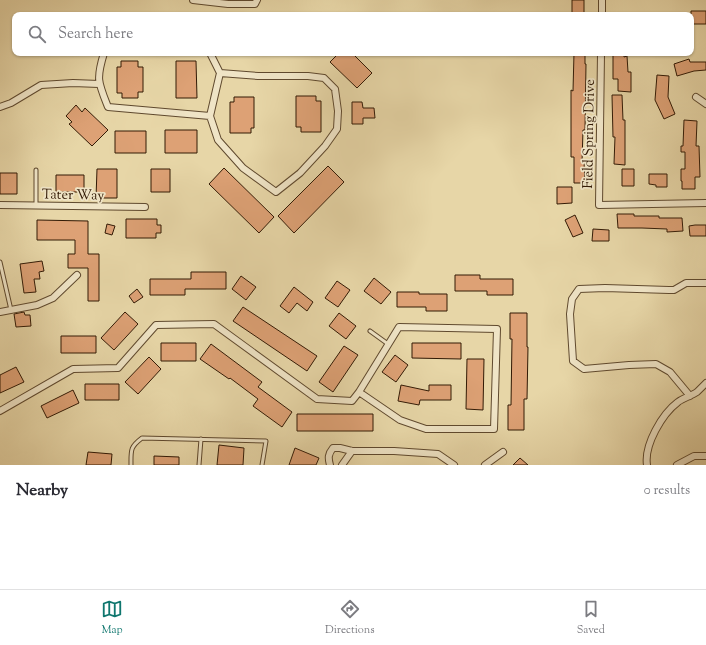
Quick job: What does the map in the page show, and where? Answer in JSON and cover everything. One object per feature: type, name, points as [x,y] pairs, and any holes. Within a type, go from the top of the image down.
[{"type":"street","points":[[193,0],[228,4],[255,4],[257,0]]},
{"type":"street","points":[[602,0],[602,12]]},
{"type":"street","points":[[103,56],[99,69],[99,84],[108,107],[210,116]]},
{"type":"street","points":[[212,56],[220,73],[210,116],[218,140],[243,168],[276,192],[300,173],[325,146],[337,129],[338,110],[335,89],[324,78],[308,76],[258,76],[220,73]]},
{"type":"street","name":"Field Spring Drive","points":[[601,56],[599,205],[706,203]]},
{"type":"street","points":[[0,106],[11,103],[41,85],[73,83],[99,84]]},
{"type":"street","points":[[696,97],[706,104]]},
{"type":"street","name":"Tater Way","points":[[0,205],[145,207]]},
{"type":"street","points":[[0,312],[37,305],[53,298],[77,275]]},
{"type":"street","points":[[690,396],[670,372],[656,364],[584,369],[573,361],[570,314],[572,299],[579,289],[605,288],[674,290],[686,283],[706,283]]},
{"type":"street","points":[[0,411],[73,369],[118,368],[156,325],[214,324],[317,399],[352,401],[399,327],[497,329],[494,429],[426,429],[400,420],[359,392]]},
{"type":"street","points":[[647,465],[646,460],[653,434],[662,418],[678,402],[698,391],[706,383]]},
{"type":"street","points":[[330,465],[328,457],[333,448],[352,451],[394,451],[438,454],[454,465]]},
{"type":"street","points":[[342,465],[352,451]]},
{"type":"street","points":[[485,465],[503,452]]},
{"type":"street","points":[[677,465],[694,456],[706,456]]},
{"type":"lane","points":[[36,170],[36,206]]},
{"type":"lane","points":[[0,262],[11,310]]},
{"type":"lane","points":[[370,332],[388,344]]},
{"type":"lane","points":[[131,465],[133,445],[142,438],[266,441],[262,465]]},
{"type":"lane","points":[[199,465],[201,439]]},
{"type":"building","points":[[572,0],[584,0],[584,12],[572,12]]},
{"type":"building","points":[[706,11],[706,24],[694,24],[694,12],[691,12]]},
{"type":"building","points":[[336,56],[355,56],[372,73],[357,88],[330,62]]},
{"type":"building","points":[[574,56],[585,56],[585,130],[583,130],[582,162],[584,162],[585,183],[574,183],[574,157],[571,157],[571,90],[573,91]]},
{"type":"building","points":[[613,56],[627,56],[628,72],[631,72],[631,92],[618,91],[618,79],[613,79]]},
{"type":"building","points":[[689,59],[690,62],[706,62],[706,70],[694,71],[677,76],[674,64]]},
{"type":"building","points":[[121,61],[138,61],[138,67],[143,67],[143,92],[138,92],[138,98],[122,98],[122,93],[117,93],[117,67],[121,67]]},
{"type":"building","points":[[176,61],[196,61],[197,98],[176,98]]},
{"type":"building","points":[[657,75],[669,76],[668,97],[675,114],[664,119],[655,100]]},
{"type":"building","points":[[612,95],[622,95],[623,120],[625,120],[625,165],[614,164],[615,137],[613,137]]},
{"type":"building","points":[[296,96],[316,96],[316,101],[321,101],[321,132],[301,132],[301,127],[296,127]]},
{"type":"building","points":[[234,97],[254,97],[254,128],[251,128],[251,133],[230,133],[230,102],[234,102]]},
{"type":"building","points":[[352,102],[362,102],[363,108],[374,108],[375,118],[363,118],[363,124],[352,124]]},
{"type":"building","points":[[76,105],[82,112],[85,108],[108,130],[92,146],[69,124],[72,122],[66,116]]},
{"type":"building","points":[[684,120],[697,121],[696,146],[699,146],[700,177],[695,177],[695,189],[682,189],[681,169],[685,169],[685,152],[681,152],[681,146],[683,146]]},
{"type":"building","points":[[165,130],[197,130],[197,153],[165,153]]},
{"type":"building","points":[[115,131],[146,131],[146,153],[115,153]]},
{"type":"building","points":[[328,166],[344,182],[294,233],[278,216]]},
{"type":"building","points":[[224,168],[274,217],[259,233],[209,184]]},
{"type":"building","points":[[97,169],[117,169],[117,198],[96,198]]},
{"type":"building","points":[[151,169],[170,169],[170,192],[151,192]]},
{"type":"building","points":[[622,169],[634,169],[634,186],[622,186]]},
{"type":"building","points":[[0,173],[17,173],[17,194],[0,194]]},
{"type":"building","points":[[649,174],[667,174],[667,187],[656,187],[656,185],[649,184]]},
{"type":"building","points":[[56,175],[84,175],[84,192],[56,192]]},
{"type":"building","points":[[557,187],[572,187],[572,203],[557,204]]},
{"type":"building","points":[[617,214],[659,216],[659,218],[682,218],[683,231],[667,232],[667,229],[618,228]]},
{"type":"building","points":[[575,215],[583,233],[573,237],[565,220]]},
{"type":"building","points":[[126,219],[157,219],[157,225],[161,225],[161,233],[156,233],[156,238],[126,238]]},
{"type":"building","points":[[37,220],[88,221],[88,254],[99,254],[99,301],[88,301],[88,268],[68,268],[68,254],[75,254],[75,240],[37,240]]},
{"type":"building","points":[[107,224],[115,226],[112,235],[105,233]]},
{"type":"building","points":[[706,225],[706,236],[690,236],[689,226]]},
{"type":"building","points":[[593,229],[609,230],[609,241],[592,241]]},
{"type":"building","points":[[42,261],[44,271],[39,272],[40,279],[34,279],[36,292],[24,293],[20,264]]},
{"type":"building","points":[[191,272],[226,272],[226,289],[185,289],[185,295],[150,295],[150,279],[191,279]]},
{"type":"building","points":[[455,275],[480,275],[480,279],[513,279],[513,295],[487,295],[487,291],[455,291]]},
{"type":"building","points":[[241,276],[256,287],[246,300],[232,289]]},
{"type":"building","points":[[374,278],[391,292],[381,304],[364,291]]},
{"type":"building","points":[[337,281],[350,290],[338,307],[325,298]]},
{"type":"building","points":[[294,287],[313,302],[307,311],[297,303],[289,313],[280,306]]},
{"type":"building","points":[[137,289],[143,297],[134,303],[129,296]]},
{"type":"building","points":[[397,292],[447,294],[447,311],[426,311],[426,307],[397,307]]},
{"type":"building","points":[[243,307],[317,356],[307,371],[233,321]]},
{"type":"building","points":[[24,312],[25,315],[30,315],[31,326],[16,327],[14,314]]},
{"type":"building","points":[[125,312],[138,324],[114,350],[101,338]]},
{"type":"building","points":[[339,313],[356,326],[346,339],[329,326]]},
{"type":"building","points":[[510,313],[527,313],[527,399],[524,399],[524,430],[508,430],[508,405],[511,405],[512,339],[510,339]]},
{"type":"building","points":[[61,336],[96,336],[96,353],[61,353]]},
{"type":"building","points":[[161,343],[196,343],[196,361],[161,361]]},
{"type":"building","points":[[412,343],[461,343],[461,359],[412,358]]},
{"type":"building","points":[[211,344],[262,382],[258,387],[292,412],[282,427],[253,406],[258,399],[230,378],[229,379],[200,359]]},
{"type":"building","points":[[344,346],[358,355],[333,392],[319,382]]},
{"type":"building","points":[[395,355],[408,365],[396,382],[382,372]]},
{"type":"building","points":[[149,357],[161,369],[138,394],[125,382]]},
{"type":"building","points":[[467,359],[484,359],[483,410],[466,409]]},
{"type":"building","points":[[16,367],[24,382],[0,393],[0,375]]},
{"type":"building","points":[[85,384],[119,384],[119,400],[85,400]]},
{"type":"building","points":[[401,385],[429,391],[429,385],[451,385],[451,400],[420,400],[419,405],[398,401]]},
{"type":"building","points":[[73,390],[79,403],[47,418],[41,406]]},
{"type":"building","points":[[297,414],[373,414],[373,431],[297,431]]},
{"type":"building","points":[[219,445],[244,448],[243,465],[217,465]]},
{"type":"building","points":[[295,448],[319,458],[316,465],[289,465]]},
{"type":"building","points":[[88,452],[112,454],[111,465],[86,465]]},
{"type":"building","points":[[154,456],[179,457],[179,465],[154,465]]},
{"type":"building","points":[[520,458],[528,465],[513,465]]}]
